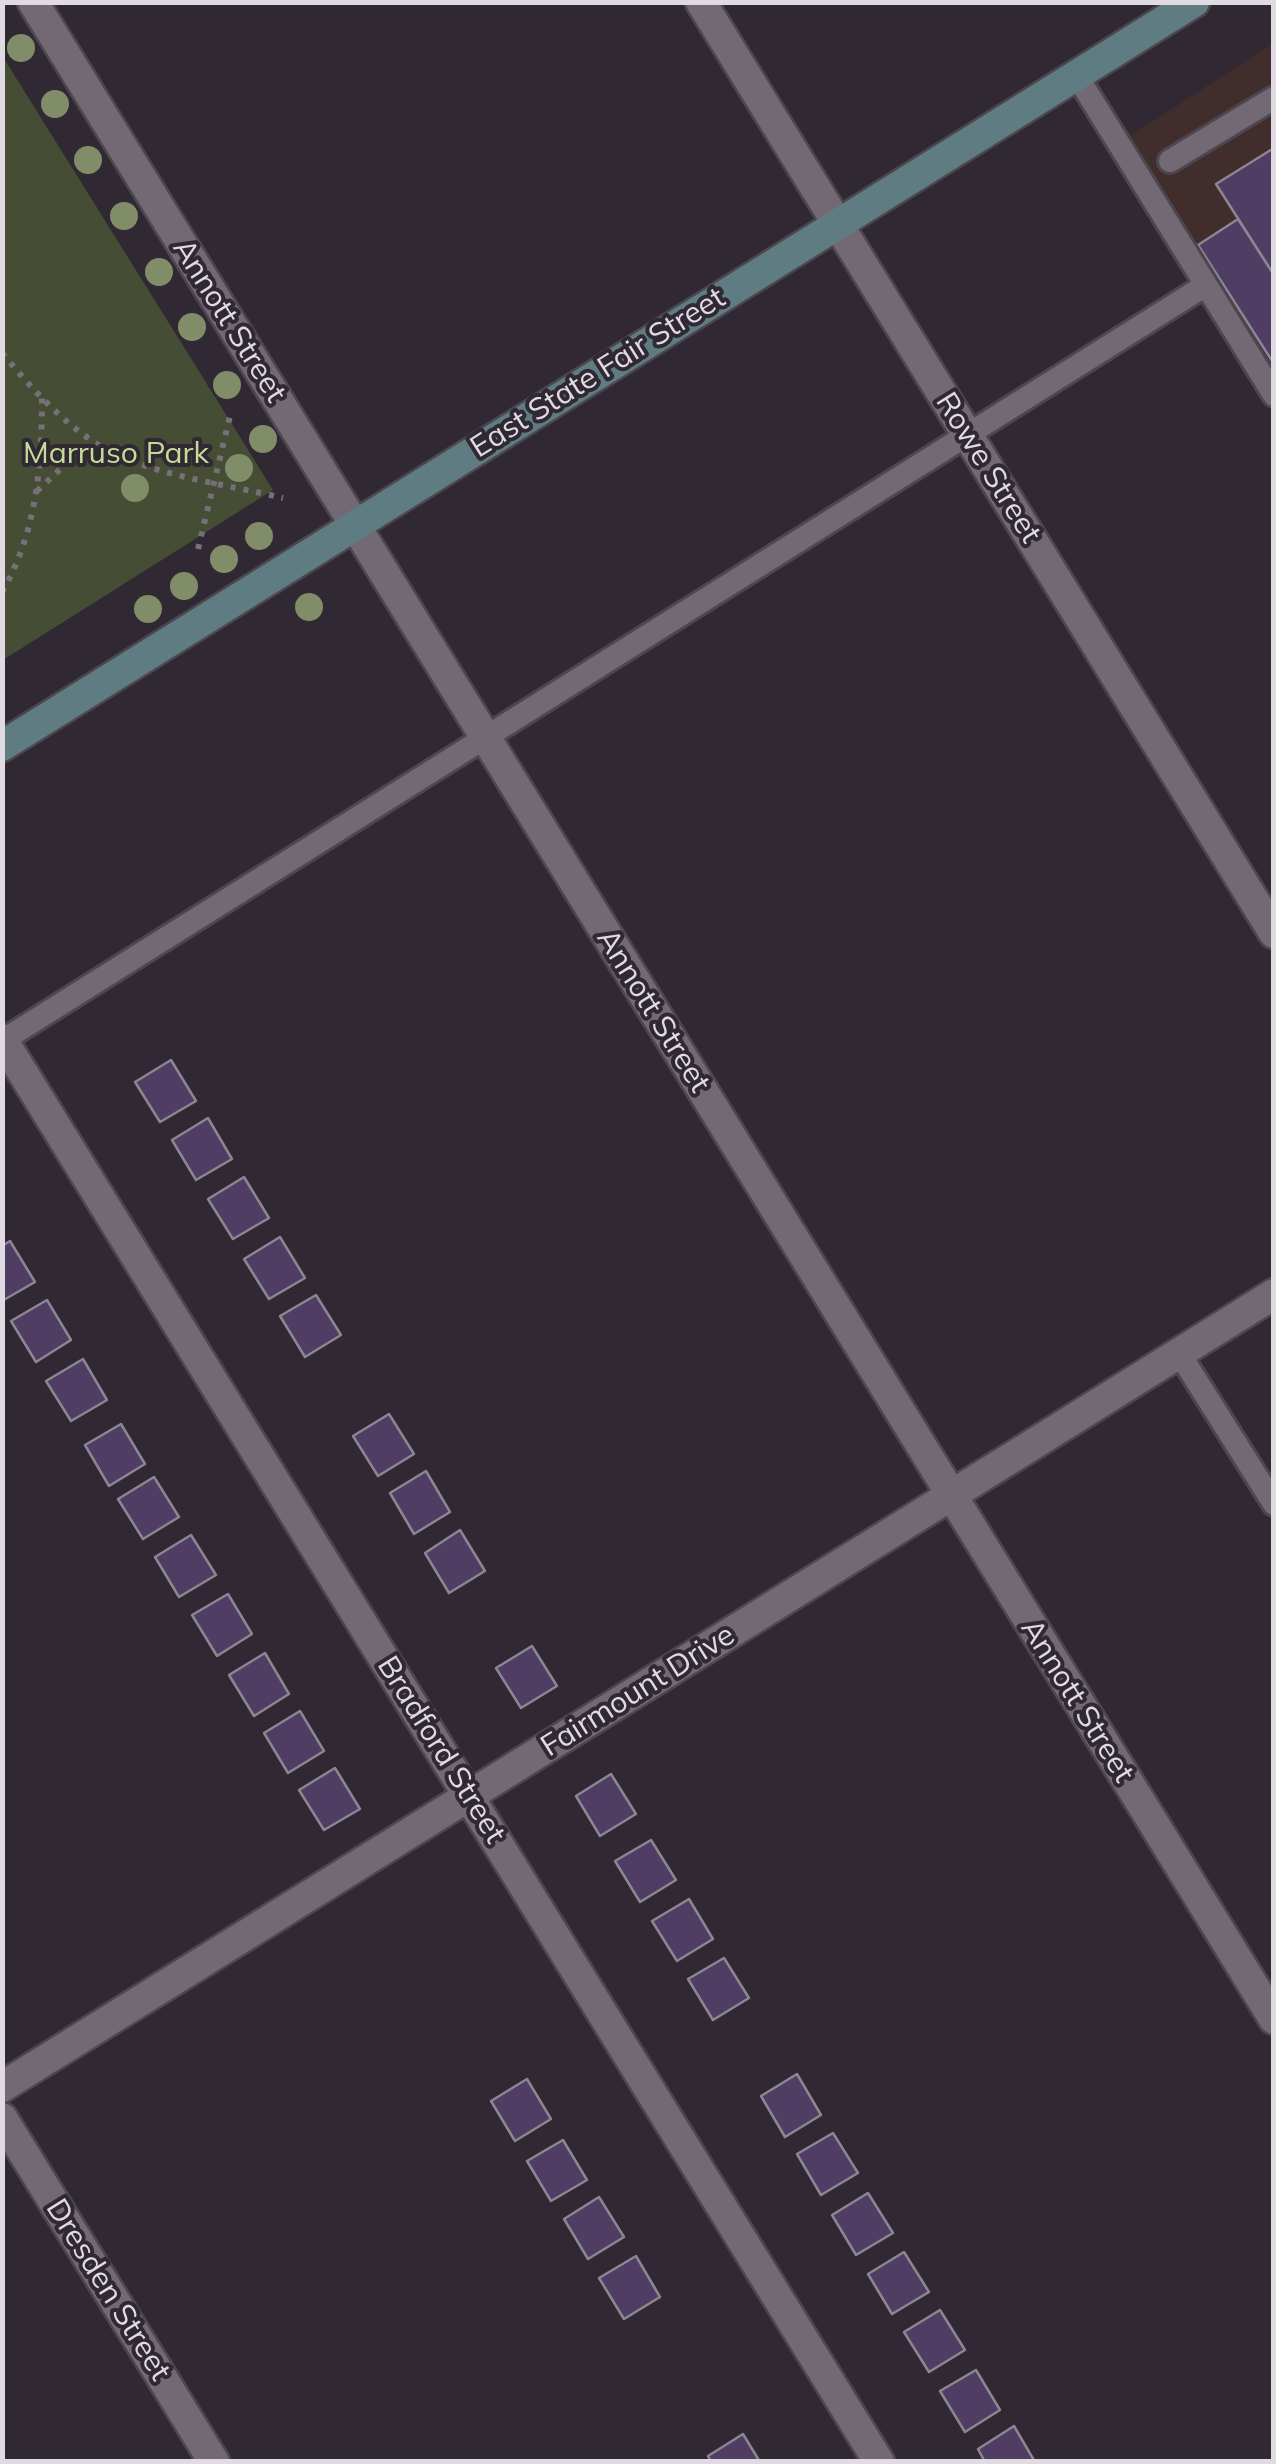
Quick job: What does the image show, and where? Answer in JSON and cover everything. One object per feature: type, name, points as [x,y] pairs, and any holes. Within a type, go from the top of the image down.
[{"type":"street","name":"Annott Street","points":[[33,2],[1274,2019]]},
{"type":"street","name":"Rowe Street","points":[[701,2],[1274,933]]},
{"type":"street","name":"East State Fair Street","points":[[2,746],[1194,2]]},
{"type":"street","name":"Bradford Street","points":[[3,1040],[879,2462]]},
{"type":"street","name":"Fairmount Drive","points":[[2,2087],[1274,1294]]},
{"type":"street","name":"Dresden Street","points":[[2,2118],[214,2462]]},
{"type":"lane","points":[[1077,76],[1274,395]]},
{"type":"lane","points":[[1170,161],[1274,98]]},
{"type":"lane","points":[[3,1040],[1206,285]]},
{"type":"lane","points":[[1179,1353],[1274,1504]]},
{"type":"path","points":[[2,354],[92,442],[154,467],[283,498]]},
{"type":"path","points":[[2,592],[17,567],[36,492],[42,396]]},
{"type":"path","points":[[198,549],[231,412]]},
{"type":"path","points":[[36,492],[71,459],[106,448]]},
{"type":"shaded area","points":[[1273,43],[1273,366],[1130,136]]},
{"type":"green space","name":"Marruso Park","points":[[3,57],[273,490],[2,660]]},
{"type":"building","points":[[1274,148],[1274,275],[1216,184]]},
{"type":"building","points":[[1238,219],[1274,275],[1274,364],[1198,245]]},
{"type":"building","points":[[171,1060],[196,1101],[160,1122],[135,1082]]},
{"type":"building","points":[[208,1118],[232,1159],[196,1180],[172,1140]]},
{"type":"building","points":[[244,1177],[269,1218],[233,1239],[208,1199]]},
{"type":"building","points":[[280,1237],[305,1278],[269,1299],[244,1259]]},
{"type":"building","points":[[10,1241],[35,1282],[2,1301],[2,1246]]},
{"type":"building","points":[[316,1295],[341,1335],[305,1357],[280,1316]]},
{"type":"building","points":[[47,1300],[71,1340],[36,1362],[11,1321]]},
{"type":"building","points":[[83,1359],[107,1400],[71,1421],[46,1381]]},
{"type":"building","points":[[389,1414],[414,1454],[378,1476],[353,1436]]},
{"type":"building","points":[[121,1424],[145,1464],[109,1486],[85,1445]]},
{"type":"building","points":[[426,1471],[450,1512],[414,1534],[390,1493]]},
{"type":"building","points":[[154,1477],[179,1517],[143,1539],[118,1499]]},
{"type":"building","points":[[460,1530],[485,1571],[449,1593],[425,1553]]},
{"type":"building","points":[[191,1535],[216,1575],[179,1597],[155,1557]]},
{"type":"building","points":[[228,1594],[252,1634],[217,1656],[192,1615]]},
{"type":"building","points":[[532,1646],[557,1686],[521,1708],[496,1668]]},
{"type":"building","points":[[265,1653],[289,1694],[254,1716],[229,1675]]},
{"type":"building","points":[[300,1711],[324,1751],[288,1773],[264,1733]]},
{"type":"building","points":[[335,1768],[360,1809],[324,1830],[299,1790]]},
{"type":"building","points":[[611,1774],[636,1814],[600,1836],[576,1796]]},
{"type":"building","points":[[651,1840],[676,1880],[640,1902],[615,1861]]},
{"type":"building","points":[[689,1899],[713,1939],[677,1961],[652,1921]]},
{"type":"building","points":[[724,1958],[749,1998],[713,2020],[688,1979]]},
{"type":"building","points":[[797,2074],[821,2115],[785,2137],[761,2096]]},
{"type":"building","points":[[527,2079],[551,2119],[515,2141],[491,2101]]},
{"type":"building","points":[[833,2133],[858,2173],[821,2195],[797,2154]]},
{"type":"building","points":[[563,2140],[587,2180],[551,2201],[527,2161]]},
{"type":"building","points":[[868,2193],[893,2233],[856,2255],[832,2215]]},
{"type":"building","points":[[599,2197],[624,2237],[588,2259],[564,2219]]},
{"type":"building","points":[[904,2252],[929,2292],[892,2314],[868,2274]]},
{"type":"building","points":[[636,2256],[660,2297],[624,2319],[599,2278]]},
{"type":"building","points":[[940,2310],[965,2350],[929,2372],[904,2332]]},
{"type":"building","points":[[976,2370],[1000,2410],[965,2432],[940,2391]]},
{"type":"building","points":[[1014,2426],[1035,2462],[985,2462],[978,2449]]},
{"type":"building","points":[[743,2434],[760,2462],[711,2462],[708,2456]]}]
